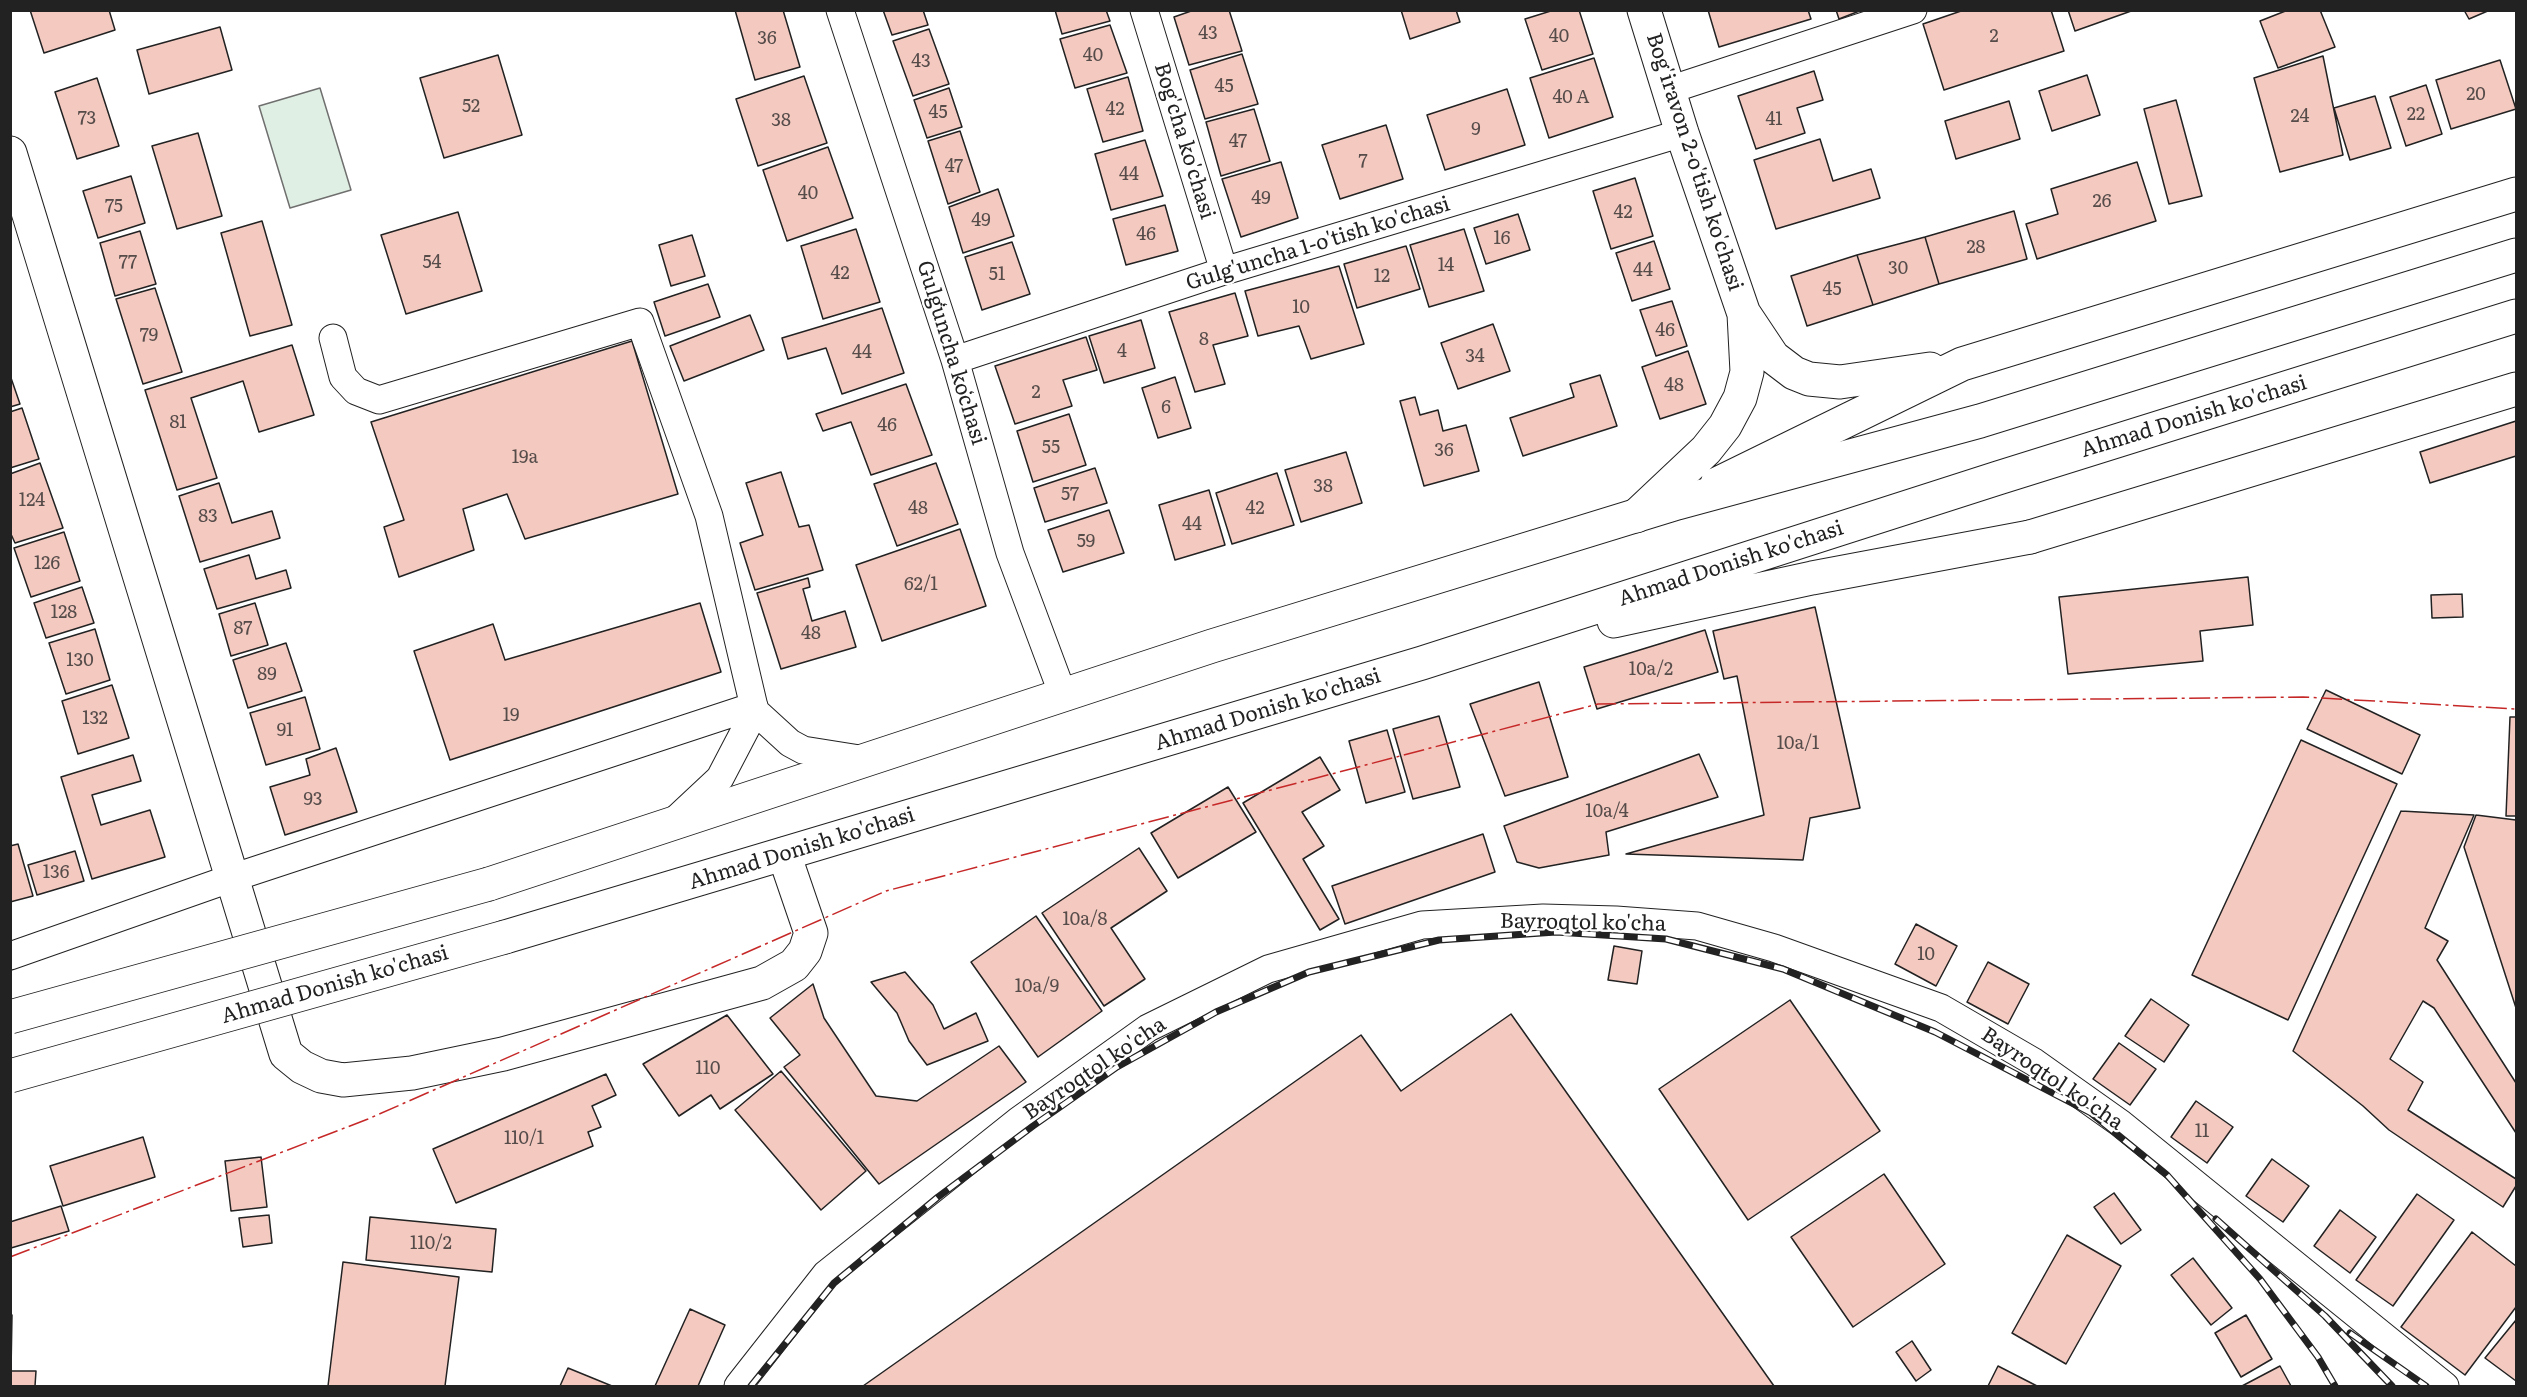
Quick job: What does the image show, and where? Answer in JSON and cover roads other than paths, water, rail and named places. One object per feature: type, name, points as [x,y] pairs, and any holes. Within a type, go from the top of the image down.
[{"type":"main road","name":"Bog'iravon 2-o'tish ko'chasi","points":[[1636,516],[1706,450],[1725,426],[1740,398],[1747,372],[1743,314],[1682,133],[1644,10]]},
{"type":"main road","points":[[10,153],[286,1054],[302,1067],[321,1076],[353,1080],[412,1073],[503,1054],[746,988],[780,975],[800,959],[811,933],[784,854]]},
{"type":"main road","points":[[1677,503],[1962,364],[2517,194]]},
{"type":"main road","points":[[10,1017],[489,884],[1212,646],[1677,503],[1980,421],[2517,255]]},
{"type":"main road","name":"Bog'iravon 2-o'tish ko'chasi","points":[[1743,314],[1773,357],[1794,373],[1817,381],[1840,382],[1962,364]]},
{"type":"main road","name":"Ahmad Donish ko'chasi","points":[[10,1076],[505,938],[1422,663],[1998,478],[2517,316]]},
{"type":"main road","points":[[1422,663],[1812,578],[2030,537],[2517,389]]},
{"type":"street","name":"Gulgʻuncha koʻchasi","points":[[840,10],[955,360],[1010,553],[1063,695]]},
{"type":"street","name":"Bog'cha ko'chasi","points":[[1144,10],[1224,271]]},
{"type":"street","points":[[1669,90],[1913,10]]},
{"type":"street","name":"Gulg'uncha 1-o'tish ko'chasi","points":[[955,360],[1224,271],[1682,133]]},
{"type":"street","points":[[333,338],[343,377],[356,391],[380,400],[640,322],[709,516],[754,709],[790,743],[803,750],[867,760]]},
{"type":"street","points":[[10,956],[232,878],[754,709]]},
{"type":"street","points":[[670,825],[720,778],[754,709]]},
{"type":"street","name":"Bayroqtol ko'cha","points":[[738,1386],[826,1274],[1018,1121],[1148,1028],[1268,969],[1422,925],[1543,918],[1697,926],[1774,948],[1941,1008],[2034,1062],[2120,1123],[2445,1386]]},
{"type":"railway","points":[[751,1386],[834,1283],[938,1197],[1117,1067],[1216,1012],[1309,972],[1439,940],[1556,932],[1666,939],[1783,969],[1935,1032],[2091,1113],[2167,1175],[2260,1279],[2318,1357],[2335,1386]]},
{"type":"railway","points":[[2216,1219],[2325,1316],[2392,1386]]},
{"type":"railway","points":[[2350,1333],[2426,1386]]}]
